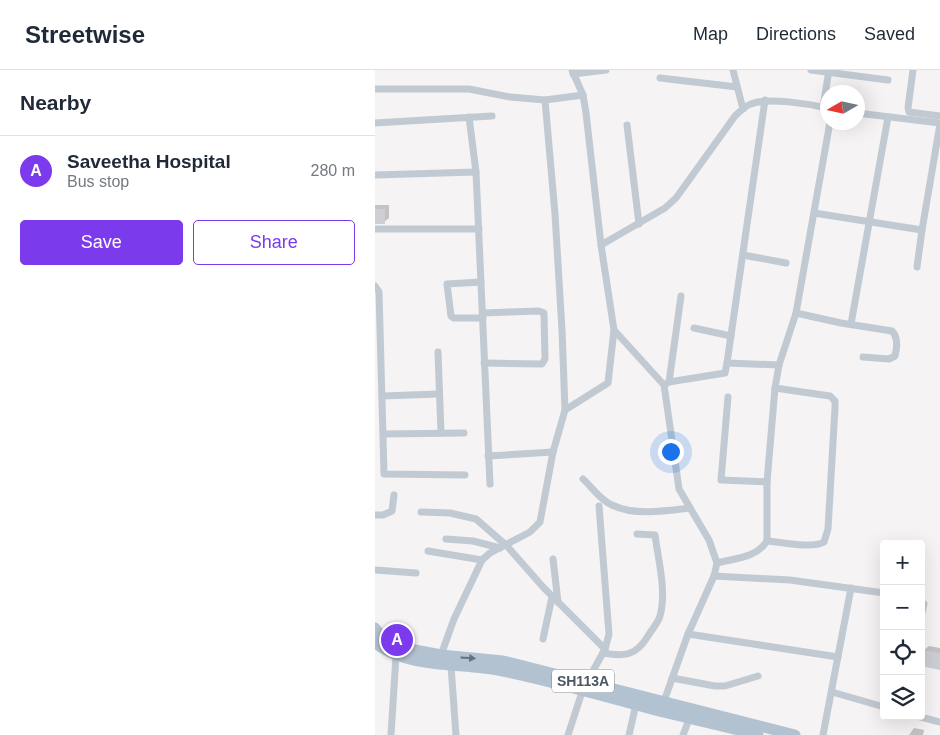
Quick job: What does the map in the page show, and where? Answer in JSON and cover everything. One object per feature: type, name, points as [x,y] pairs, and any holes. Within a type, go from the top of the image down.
[{"type":"main road","name":"SH113A","points":[[375,628],[381,636],[399,647],[441,655],[503,661],[636,704],[662,707],[690,717],[759,735]]},
{"type":"main road","name":"SH113A","points":[[375,643],[396,656],[451,666],[501,671],[584,686],[662,707],[795,735]]},
{"type":"street","points":[[565,410],[608,383],[614,330],[601,245],[583,95],[572,72],[606,70]]},
{"type":"street","points":[[733,70],[743,109]]},
{"type":"street","points":[[811,70],[888,80]]},
{"type":"street","points":[[913,70],[909,112],[940,116]]},
{"type":"street","points":[[827,85],[829,71]]},
{"type":"street","points":[[660,78],[737,87]]},
{"type":"street","points":[[375,89],[469,89],[510,97],[545,100],[583,95]]},
{"type":"street","points":[[441,655],[454,620],[482,560],[490,553],[530,532],[540,522],[553,452],[565,410],[559,272],[545,100]]},
{"type":"street","points":[[667,383],[725,373],[765,100]]},
{"type":"street","points":[[601,245],[665,208],[675,198],[735,116],[743,109],[751,104],[765,100],[820,107]]},
{"type":"street","points":[[865,113],[940,124],[917,267]]},
{"type":"street","points":[[375,122],[492,116]]},
{"type":"street","points":[[469,117],[477,172],[490,484]]},
{"type":"street","points":[[851,324],[871,222],[888,117]]},
{"type":"street","points":[[627,125],[639,224]]},
{"type":"street","points":[[717,563],[756,554],[762,549],[767,540],[767,482],[775,388],[779,365],[796,313],[829,130]]},
{"type":"street","points":[[375,175],[477,172]]},
{"type":"street","points":[[814,214],[923,230]]},
{"type":"street","points":[[375,229],[479,229]]},
{"type":"street","points":[[743,254],[786,263]]},
{"type":"street","points":[[481,282],[447,284],[451,316],[454,318],[544,313],[545,359],[542,364],[484,363]]},
{"type":"street","points":[[375,286],[379,292],[384,434],[383,474],[465,475]]},
{"type":"street","points":[[662,707],[688,634],[714,576],[717,563],[709,540],[679,489],[667,383],[681,296]]},
{"type":"street","points":[[796,313],[891,331],[896,337],[895,356],[889,359],[863,357]]},
{"type":"street","points":[[695,328],[731,336]]},
{"type":"street","points":[[614,330],[667,383]]},
{"type":"street","points":[[438,352],[441,434]]},
{"type":"street","points":[[727,363],[779,365]]},
{"type":"street","points":[[767,540],[811,545],[820,545],[824,542],[828,529],[835,408],[835,401],[830,396],[775,388]]},
{"type":"street","points":[[382,396],[439,394]]},
{"type":"street","points":[[728,397],[721,480],[767,482]]},
{"type":"street","points":[[384,434],[463,433]]},
{"type":"street","points":[[488,456],[553,452]]},
{"type":"street","points":[[375,453],[384,453]]},
{"type":"street","points":[[583,479],[612,506],[650,512],[690,508]]},
{"type":"street","points":[[375,515],[383,515],[391,511],[393,496]]},
{"type":"street","points":[[568,735],[584,686],[604,651],[609,634],[599,506]]},
{"type":"street","points":[[421,512],[450,513],[476,519],[604,651],[620,656],[632,652],[643,645],[659,618],[662,591],[655,535],[637,534]]},
{"type":"street","points":[[446,539],[473,541],[504,547]]},
{"type":"street","points":[[428,552],[482,560]]},
{"type":"street","points":[[553,559],[558,602]]},
{"type":"street","points":[[375,570],[416,573]]},
{"type":"street","points":[[714,576],[790,580],[880,592]]},
{"type":"street","points":[[823,735],[851,588]]},
{"type":"street","points":[[543,639],[552,597]]},
{"type":"street","points":[[688,634],[838,656]]},
{"type":"street","points":[[391,735],[396,656]]},
{"type":"street","points":[[451,666],[457,735]]},
{"type":"street","points":[[672,678],[725,686],[758,676]]},
{"type":"street","points":[[832,692],[880,706]]},
{"type":"street","points":[[629,735],[636,704]]},
{"type":"street","points":[[684,735],[690,717]]},
{"type":"street","points":[[925,718],[940,722]]},
{"type":"building","points":[[375,209],[385,209],[385,224],[375,224]]},
{"type":"building","points":[[925,650],[940,653],[940,670],[925,667]]},
{"type":"place","name":"Saveetha Hospital","points":[[397,640]]}]
